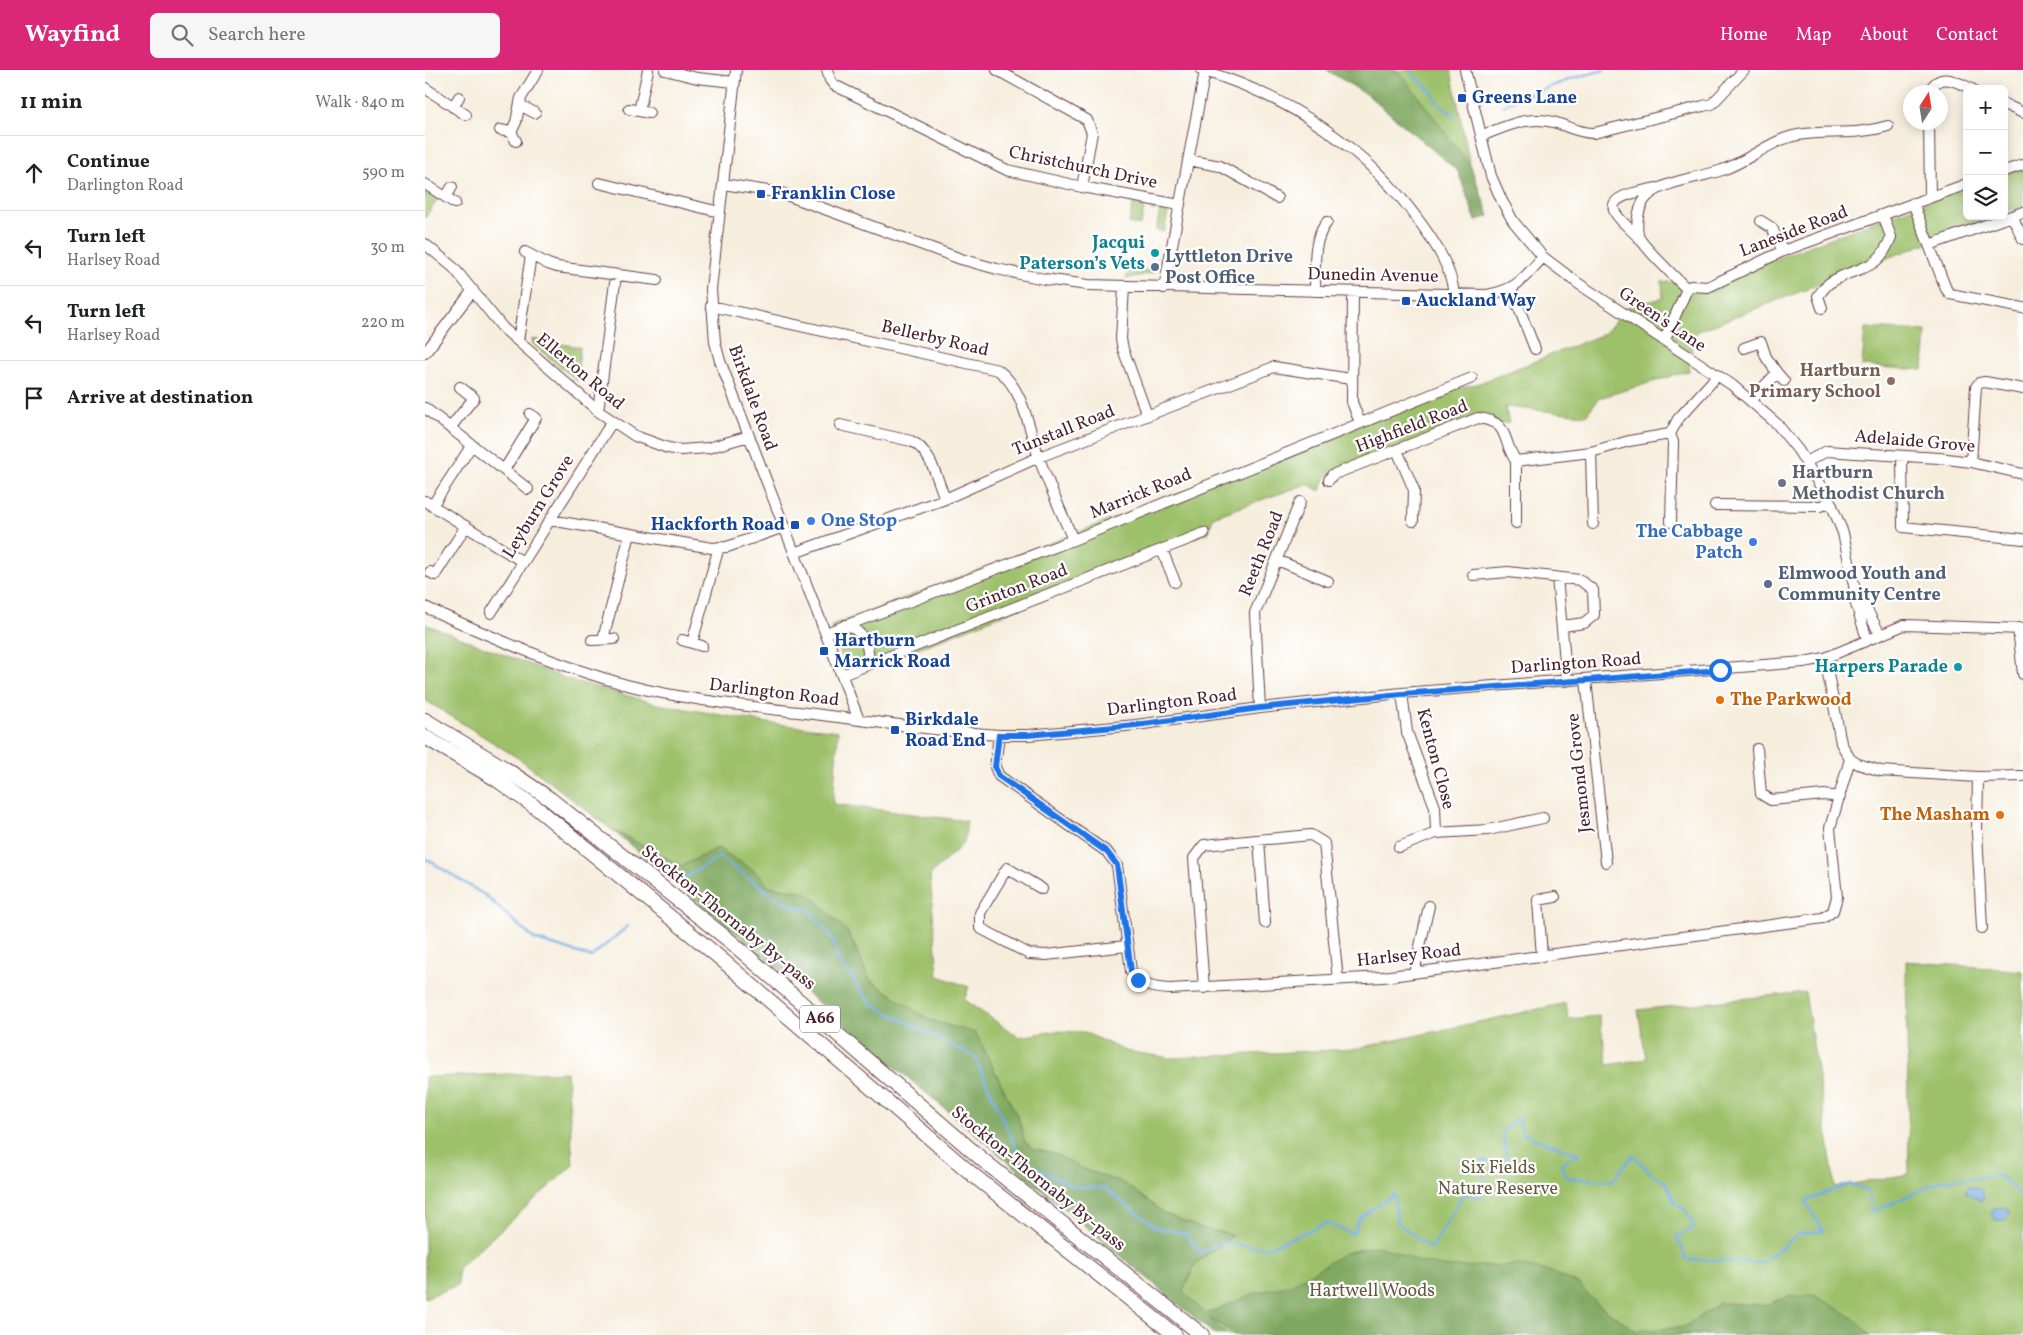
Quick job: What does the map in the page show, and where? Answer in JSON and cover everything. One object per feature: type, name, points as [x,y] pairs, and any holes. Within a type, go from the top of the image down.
[{"type":"highway","name":"Stockton-Thornaby By-pass","points":[[425,720],[505,768],[551,799],[730,940],[984,1161],[1202,1335]]},
{"type":"highway","name":"Stockton-Thornaby By-pass","points":[[425,737],[496,779],[538,809],[714,953],[973,1175],[1175,1335]]},
{"type":"street","points":[[500,130],[513,136],[521,98],[538,70]]},
{"type":"street","points":[[639,111],[648,70]]},
{"type":"street","points":[[665,70],[697,78],[735,82]]},
{"type":"street","name":"Birkdale Road","points":[[736,70],[711,289],[715,342],[720,361],[859,720]]},
{"type":"street","name":"Christchurch Drive","points":[[827,70],[830,80],[834,85],[981,159],[1007,170],[1082,187],[1180,205]]},
{"type":"street","points":[[997,70],[1087,120],[1092,133],[1082,187]]},
{"type":"street","name":"Green's Lane","points":[[1465,70],[1491,176],[1501,201],[1513,221],[1543,258],[1664,342],[1732,385],[1777,424],[1806,462],[1831,503],[1842,529],[1855,590],[1880,634]]},
{"type":"street","points":[[1481,136],[1517,122],[1530,120],[1551,121],[1580,132],[1594,133],[1702,103],[1712,104],[1744,70]]},
{"type":"street","points":[[1164,288],[1203,71],[1286,104],[1365,158],[1396,191],[1433,240],[1452,279],[1454,294]]},
{"type":"street","points":[[1932,85],[1941,79],[1953,80],[1964,85]]},
{"type":"street","points":[[425,88],[456,102],[466,115]]},
{"type":"street","points":[[521,105],[535,113]]},
{"type":"street","points":[[2008,106],[2023,113]]},
{"type":"street","points":[[1664,342],[1687,288],[1615,213],[1614,206],[1617,200],[1622,196],[1723,170],[1773,144],[1796,136],[1817,133],[1857,133],[1888,126]]},
{"type":"street","points":[[1929,130],[1930,196]]},
{"type":"street","points":[[1188,160],[1220,166],[1277,198]]},
{"type":"street","points":[[2008,170],[2023,165]]},
{"type":"street","points":[[599,183],[720,212]]},
{"type":"street","points":[[425,184],[455,203]]},
{"type":"street","name":"Dunedin Avenue","points":[[723,184],[781,193],[961,259],[997,269],[1044,279],[1088,285],[1487,294],[1511,288],[1526,277],[1543,258]]},
{"type":"street","name":"Laneside Road","points":[[1687,288],[1691,286],[1708,287],[1783,250],[1963,185]]},
{"type":"street","points":[[446,197],[452,187]]},
{"type":"street","points":[[1639,238],[1637,220],[1639,211],[1645,198],[1658,188]]},
{"type":"street","points":[[1913,203],[1946,290],[1950,294],[2023,308]]},
{"type":"street","points":[[1929,245],[2023,212]]},
{"type":"street","points":[[1821,308],[1814,294],[1830,282],[1874,263],[1880,258],[1891,237],[1883,215]]},
{"type":"street","points":[[2012,216],[2023,240]]},
{"type":"street","points":[[1761,221],[1771,228],[1783,250]]},
{"type":"street","points":[[1315,291],[1316,245],[1319,233],[1327,222]]},
{"type":"street","name":"Ellerton Road","points":[[425,244],[454,268],[491,315],[518,341],[598,411],[635,436],[653,444],[681,450],[708,448],[749,436]]},
{"type":"street","points":[[518,341],[528,254],[557,267],[657,280]]},
{"type":"street","points":[[598,411],[616,275]]},
{"type":"street","points":[[1124,287],[1121,339],[1147,415]]},
{"type":"street","points":[[1511,288],[1535,348]]},
{"type":"street","points":[[425,353],[473,290]]},
{"type":"street","points":[[1353,292],[1352,402],[1360,423]]},
{"type":"street","name":"Bellerby Road","points":[[711,306],[998,370],[1006,376],[1012,385],[1030,424],[1039,457],[1073,540]]},
{"type":"street","points":[[1744,348],[1761,342],[1766,357],[1784,381]]},
{"type":"street","name":"Tunstall Road","points":[[794,553],[945,499],[1039,457],[1274,367],[1351,379]]},
{"type":"street","points":[[1751,400],[1777,373]]},
{"type":"street","points":[[1671,522],[1673,442],[1670,434],[1678,419],[1717,376]]},
{"type":"street","name":"Marrick Road","points":[[826,633],[1073,540],[1468,381]]},
{"type":"street","points":[[1971,462],[1976,387],[1979,383],[1985,382],[2023,389]]},
{"type":"street","points":[[450,428],[474,398],[460,387]]},
{"type":"street","points":[[425,408],[528,489]]},
{"type":"street","points":[[504,470],[536,418],[530,414]]},
{"type":"street","name":"Highfield Road","points":[[1329,480],[1332,474],[1478,418],[1492,420],[1503,430],[1516,461]]},
{"type":"street","name":"Leyburn Grove","points":[[495,612],[523,562],[612,422]]},
{"type":"street","points":[[840,425],[919,444],[926,452],[945,499]]},
{"type":"street","points":[[1516,522],[1516,461],[1591,452],[1629,441],[1670,434]]},
{"type":"street","points":[[472,445],[429,503],[523,562]]},
{"type":"street","points":[[1397,450],[1414,490],[1413,521]]},
{"type":"street","name":"Adelaide Grove","points":[[1806,462],[1827,451],[1939,458],[1971,462],[2023,474]]},
{"type":"street","points":[[1591,452],[1593,524]]},
{"type":"street","points":[[1902,456],[1903,527],[2023,539]]},
{"type":"street","name":"Reeth Road","points":[[1260,708],[1255,613],[1300,502]]},
{"type":"street","points":[[1715,505],[1821,506],[1831,503]]},
{"type":"street","points":[[550,520],[704,547],[727,547],[784,527]]},
{"type":"street","points":[[430,572],[435,575],[466,526]]},
{"type":"street","name":"Grinton Road","points":[[842,675],[1200,535],[1190,526]]},
{"type":"street","points":[[614,639],[597,640],[630,534]]},
{"type":"street","points":[[692,643],[719,547]]},
{"type":"street","points":[[1162,550],[1175,582]]},
{"type":"street","points":[[1277,560],[1328,581]]},
{"type":"street","points":[[1473,575],[1508,572],[1579,580],[1593,590],[1594,615],[1584,623],[1563,626]]},
{"type":"street","points":[[1557,578],[1567,681]]},
{"type":"street","name":"Green's Lane","points":[[1855,590],[1854,598],[1867,639]]},
{"type":"street","name":"Darlington Road","points":[[425,607],[514,647],[627,685],[692,698],[859,720],[999,735],[1028,735],[1136,725],[1260,708],[1402,694],[1781,665],[1825,658],[1904,625],[2020,629]]},
{"type":"street","points":[[845,625],[853,627],[859,632],[869,652],[862,667]]},
{"type":"street","points":[[2020,629],[2023,674]]},
{"type":"street","points":[[1825,658],[1838,731],[1844,751],[1850,759],[1858,764],[1881,771],[1978,777],[2023,776]]},
{"type":"street","name":"Jesmond Grove","points":[[1586,680],[1606,862]]},
{"type":"street","name":"Kenton Close","points":[[1402,694],[1407,732],[1435,807],[1436,833]]},
{"type":"street","name":"Harlsey Road","points":[[999,735],[995,767],[999,776],[1107,852],[1117,865],[1126,946],[1131,971],[1138,980],[1154,988],[1204,988],[1338,980],[1414,973],[1823,918],[1833,912],[1837,897],[1830,828],[1850,759]]},
{"type":"street","points":[[1757,749],[1761,794],[1771,800],[1825,795],[1840,797]]},
{"type":"street","points":[[1978,777],[1977,832],[1982,928]]},
{"type":"street","name":"Kenton Close","points":[[1399,847],[1436,833],[1488,830],[1543,818]]},
{"type":"street","points":[[1204,988],[1195,858],[1204,845],[1311,835],[1324,843],[1338,980]]},
{"type":"street","points":[[1259,840],[1265,923]]},
{"type":"street","points":[[1042,889],[1007,868],[980,913],[980,928],[1029,954],[1126,946]]},
{"type":"street","points":[[1542,956],[1538,900],[1555,897]]},
{"type":"street","points":[[1414,973],[1429,906]]},
{"type":"green space","points":[[1327,70],[1451,70],[1470,165],[1489,216],[1476,221],[1458,171],[1369,96]]},
{"type":"green space","points":[[1327,70],[1395,70],[1402,75],[1470,165],[1489,216],[1476,221],[1458,171],[1369,96]]},
{"type":"green space","points":[[2023,167],[2023,206],[2008,212],[2008,175],[2008,173]]},
{"type":"green space","points":[[1963,188],[1963,220],[1987,220],[1698,331],[1693,338],[1689,371],[1599,398],[1586,415],[1505,407],[1509,423],[1476,426],[1326,477],[1320,491],[1307,484],[1213,517],[1209,532],[849,676],[831,626],[1458,388],[1477,384],[1604,334],[1628,307],[1663,298],[1662,281],[1700,287]]},
{"type":"green space","points":[[425,190],[438,199],[425,218]]},
{"type":"green space","points":[[1134,201],[1143,202],[1145,205],[1139,226],[1129,223]]},
{"type":"green space","points":[[1154,205],[1169,208],[1164,232],[1156,230],[1160,211],[1151,210]]},
{"type":"green space","points":[[1129,267],[1155,272],[1126,279]]},
{"type":"green space","points":[[1865,328],[1926,331],[1923,370],[1862,366]]},
{"type":"green space","points":[[532,339],[580,347],[577,381],[533,344]]},
{"type":"green space","name":"Six Fields Nature Reserve","points":[[425,624],[567,679],[657,704],[768,723],[838,731],[833,804],[967,821],[964,843],[930,875],[938,976],[969,987],[964,1000],[1019,1037],[1056,1031],[1084,1032],[1125,1051],[1170,1058],[1354,1049],[1566,1003],[1568,1019],[1599,1016],[1608,1065],[1646,1059],[1638,1010],[1805,992],[1835,1187],[1909,1174],[1906,961],[2023,971],[2023,1335],[1226,1335],[1183,1291],[1196,1263],[1233,1235],[1200,1228],[1164,1213],[1125,1184],[1083,1169],[1055,1154],[1034,1150],[1025,1142],[1018,1118],[976,1034],[929,1020],[870,980],[848,932],[807,892],[767,886],[718,848],[682,866],[611,829],[521,760],[425,700]]},
{"type":"green space","name":"Hartwell Woods","points":[[611,829],[682,866],[718,848],[761,875],[767,886],[807,892],[848,932],[870,980],[929,1020],[976,1033],[1018,1118],[1025,1142],[1033,1149],[1055,1154],[1083,1169],[1125,1184],[1164,1213],[1200,1228],[1234,1235],[1196,1263],[1183,1291],[1206,1314],[1255,1293],[1291,1285],[1345,1253],[1376,1246],[1420,1262],[1450,1267],[1518,1265],[1549,1271],[1578,1284],[1599,1305],[1636,1331],[1684,1327],[1720,1303],[1765,1305],[1789,1296],[1814,1295],[1852,1317],[1870,1335],[1235,1335],[1209,1317],[1226,1335],[1215,1335]]},
{"type":"green space","points":[[567,1072],[573,1165],[458,1268],[458,1285],[425,1298],[425,1077]]},
{"type":"water","points":[[1975,1187],[1982,1190],[1984,1199],[1982,1201],[1966,1193],[1967,1188]]},
{"type":"water","points":[[2000,1207],[2009,1209],[2010,1213],[2005,1220],[1995,1220],[1991,1213],[1994,1209]]},
{"type":"waterway","points":[[1411,70],[1412,74],[1432,92],[1437,103],[1456,117]]},
{"type":"waterway","points":[[1503,106],[1516,99],[1574,78],[1604,70]]},
{"type":"waterway","points":[[685,877],[719,857],[781,901],[810,911],[834,940],[837,958],[871,1004],[975,1057],[1021,1160],[1075,1187],[1104,1188],[1157,1228],[1185,1233],[1200,1253],[1220,1243],[1267,1248],[1327,1223],[1353,1234],[1360,1218],[1394,1194],[1397,1222],[1431,1249],[1464,1193],[1482,1198],[1484,1174],[1482,1160],[1508,1166],[1502,1131],[1519,1117],[1522,1134],[1579,1154],[1561,1163],[1567,1178],[1612,1181],[1633,1155],[1653,1175],[1666,1182],[1675,1203],[1686,1210],[1694,1228],[1677,1236],[1686,1259],[1762,1263],[1798,1234],[1823,1231],[1805,1201],[1850,1184],[1868,1190],[1872,1212],[1943,1180],[2000,1176],[2023,1197]]},
{"type":"waterway","points":[[425,858],[486,896],[534,939],[591,957],[628,926]]},
{"type":"place","name":"Greens Lane","points":[[1462,98]]},
{"type":"place","name":"Franklin Close","points":[[761,194]]},
{"type":"place","name":"Jacqui Paterson’s Vets","points":[[1155,253]]},
{"type":"place","name":"Lyttleton Drive Post Office","points":[[1155,267]]},
{"type":"place","name":"Auckland Way","points":[[1406,301]]},
{"type":"place","name":"Hartburn Primary School","points":[[1891,381]]},
{"type":"place","name":"Hartburn Methodist Church","points":[[1782,483]]},
{"type":"place","name":"One Stop","points":[[811,521]]},
{"type":"place","name":"Hackforth Road","points":[[795,525]]},
{"type":"place","name":"The Cabbage Patch","points":[[1753,542]]},
{"type":"place","name":"Elmwood Youth and Community Centre","points":[[1768,584]]},
{"type":"place","name":"Hartburn Marrick Road","points":[[824,651]]},
{"type":"place","name":"Harpers Parade","points":[[1958,667]]},
{"type":"place","name":"The Parkwood","points":[[1720,700]]},
{"type":"place","name":"Birkdale Road End","points":[[895,730]]},
{"type":"place","name":"The Masham","points":[[2000,815]]},
{"type":"route","points":[[1138,980],[1131,971],[1126,946],[1117,865],[1107,852],[999,776],[995,767],[999,735],[1028,735],[1136,725],[1260,708],[1402,694],[1720,670]]}]
